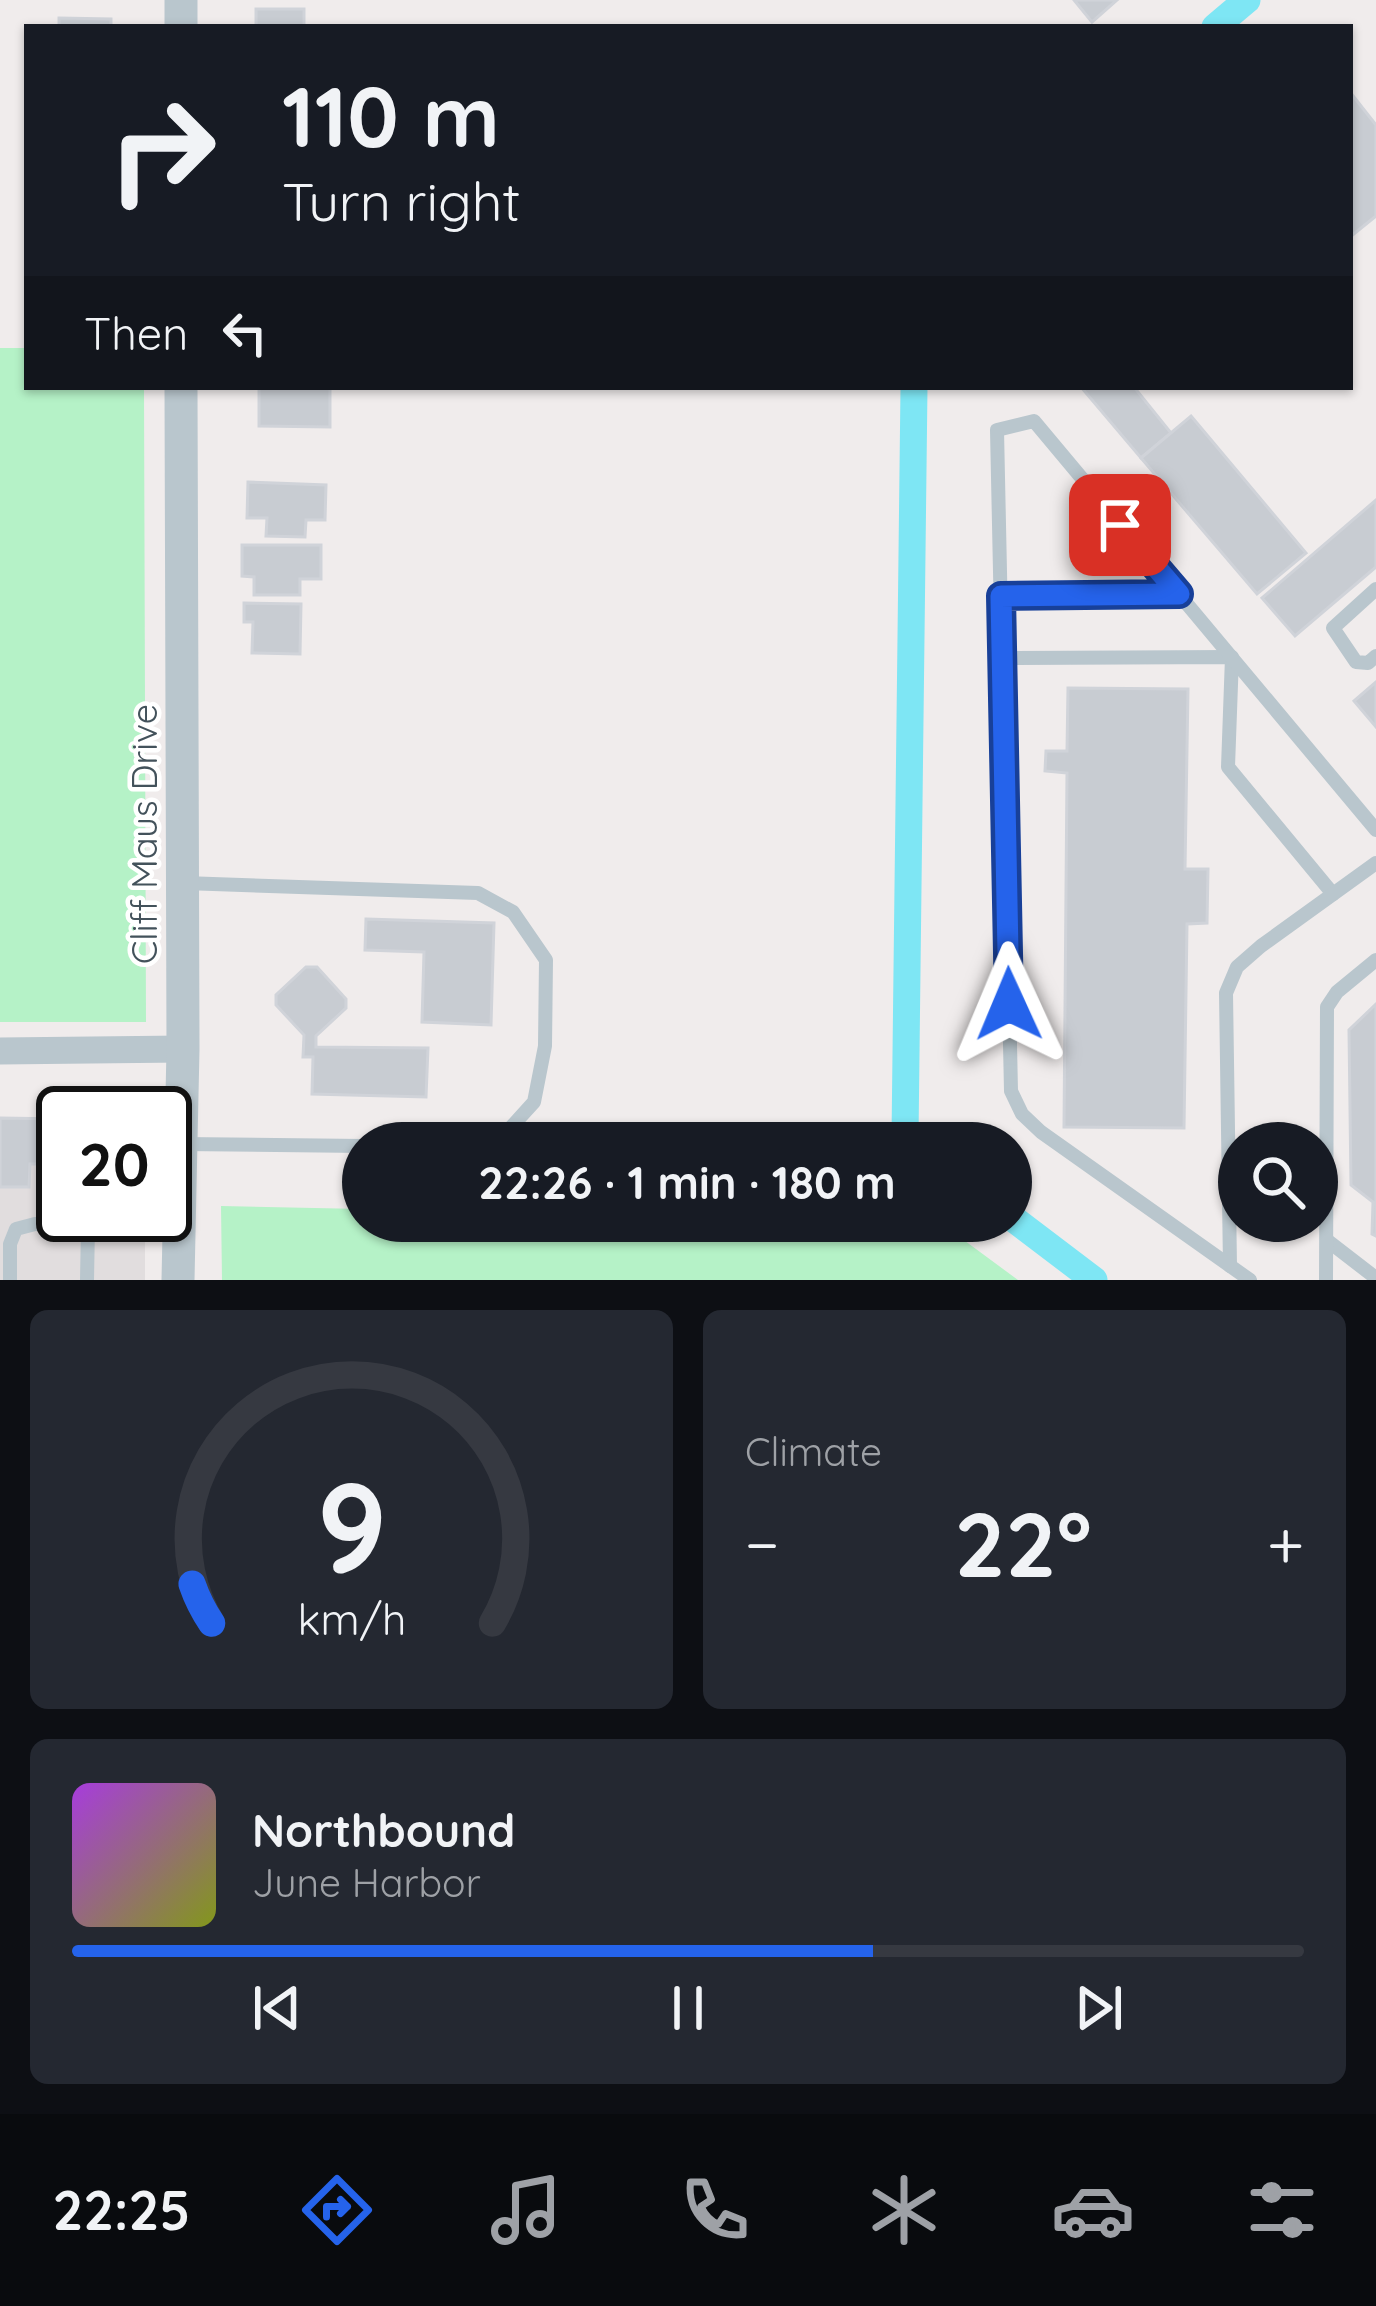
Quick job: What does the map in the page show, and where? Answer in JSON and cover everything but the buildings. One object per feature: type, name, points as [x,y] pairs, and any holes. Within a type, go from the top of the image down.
[{"type":"street","name":"Cliff Maus Drive","points":[[181,390],[182,1086]]},
{"type":"street","points":[[0,1051],[182,1049]]},
{"type":"street","name":"Cliff Maus Drive","points":[[178,1280],[179,1242]]},
{"type":"lane","points":[[1250,1280],[1041,1132],[1022,1114],[1011,1091],[997,430],[1034,421],[1376,830]]},
{"type":"lane","points":[[1376,589],[1333,628],[1356,662],[1368,663],[1376,656]]},
{"type":"lane","points":[[1001,596],[1179,594]]},
{"type":"lane","points":[[1002,658],[1232,657]]},
{"type":"lane","points":[[1232,657],[1228,766],[1333,894]]},
{"type":"lane","points":[[1230,1267],[1226,993],[1237,967],[1376,863]]},
{"type":"lane","points":[[182,883],[478,893],[513,912],[546,959],[545,1046],[534,1102],[516,1122]]},
{"type":"lane","points":[[1327,1122],[1327,1007],[1337,992],[1376,960]]},
{"type":"lane","points":[[192,1144],[342,1146]]},
{"type":"lane","points":[[10,1280],[10,1244],[16,1229],[36,1224]]},
{"type":"lane","points":[[87,1280],[88,1242]]},
{"type":"lane","points":[[1326,1280],[1328,1242]]},
{"type":"lane","points":[[1329,1242],[1376,1278]]},
{"type":"shaded area","points":[[0,1129],[36,1129],[36,1242],[145,1242],[145,1280],[0,1280]]},
{"type":"green space","points":[[0,348],[24,348],[24,390],[144,390],[146,1022],[0,1022]]},
{"type":"green space","points":[[221,1206],[342,1209],[342,1242],[966,1242],[1018,1280],[222,1280]]},
{"type":"waterway","points":[[1219,24],[1247,0]]},
{"type":"waterway","points":[[905,1122],[914,390]]},
{"type":"waterway","points":[[1032,1233],[1094,1280]]},
{"type":"route","points":[[1009,1004],[1001,596],[1179,594],[1120,525]]}]
